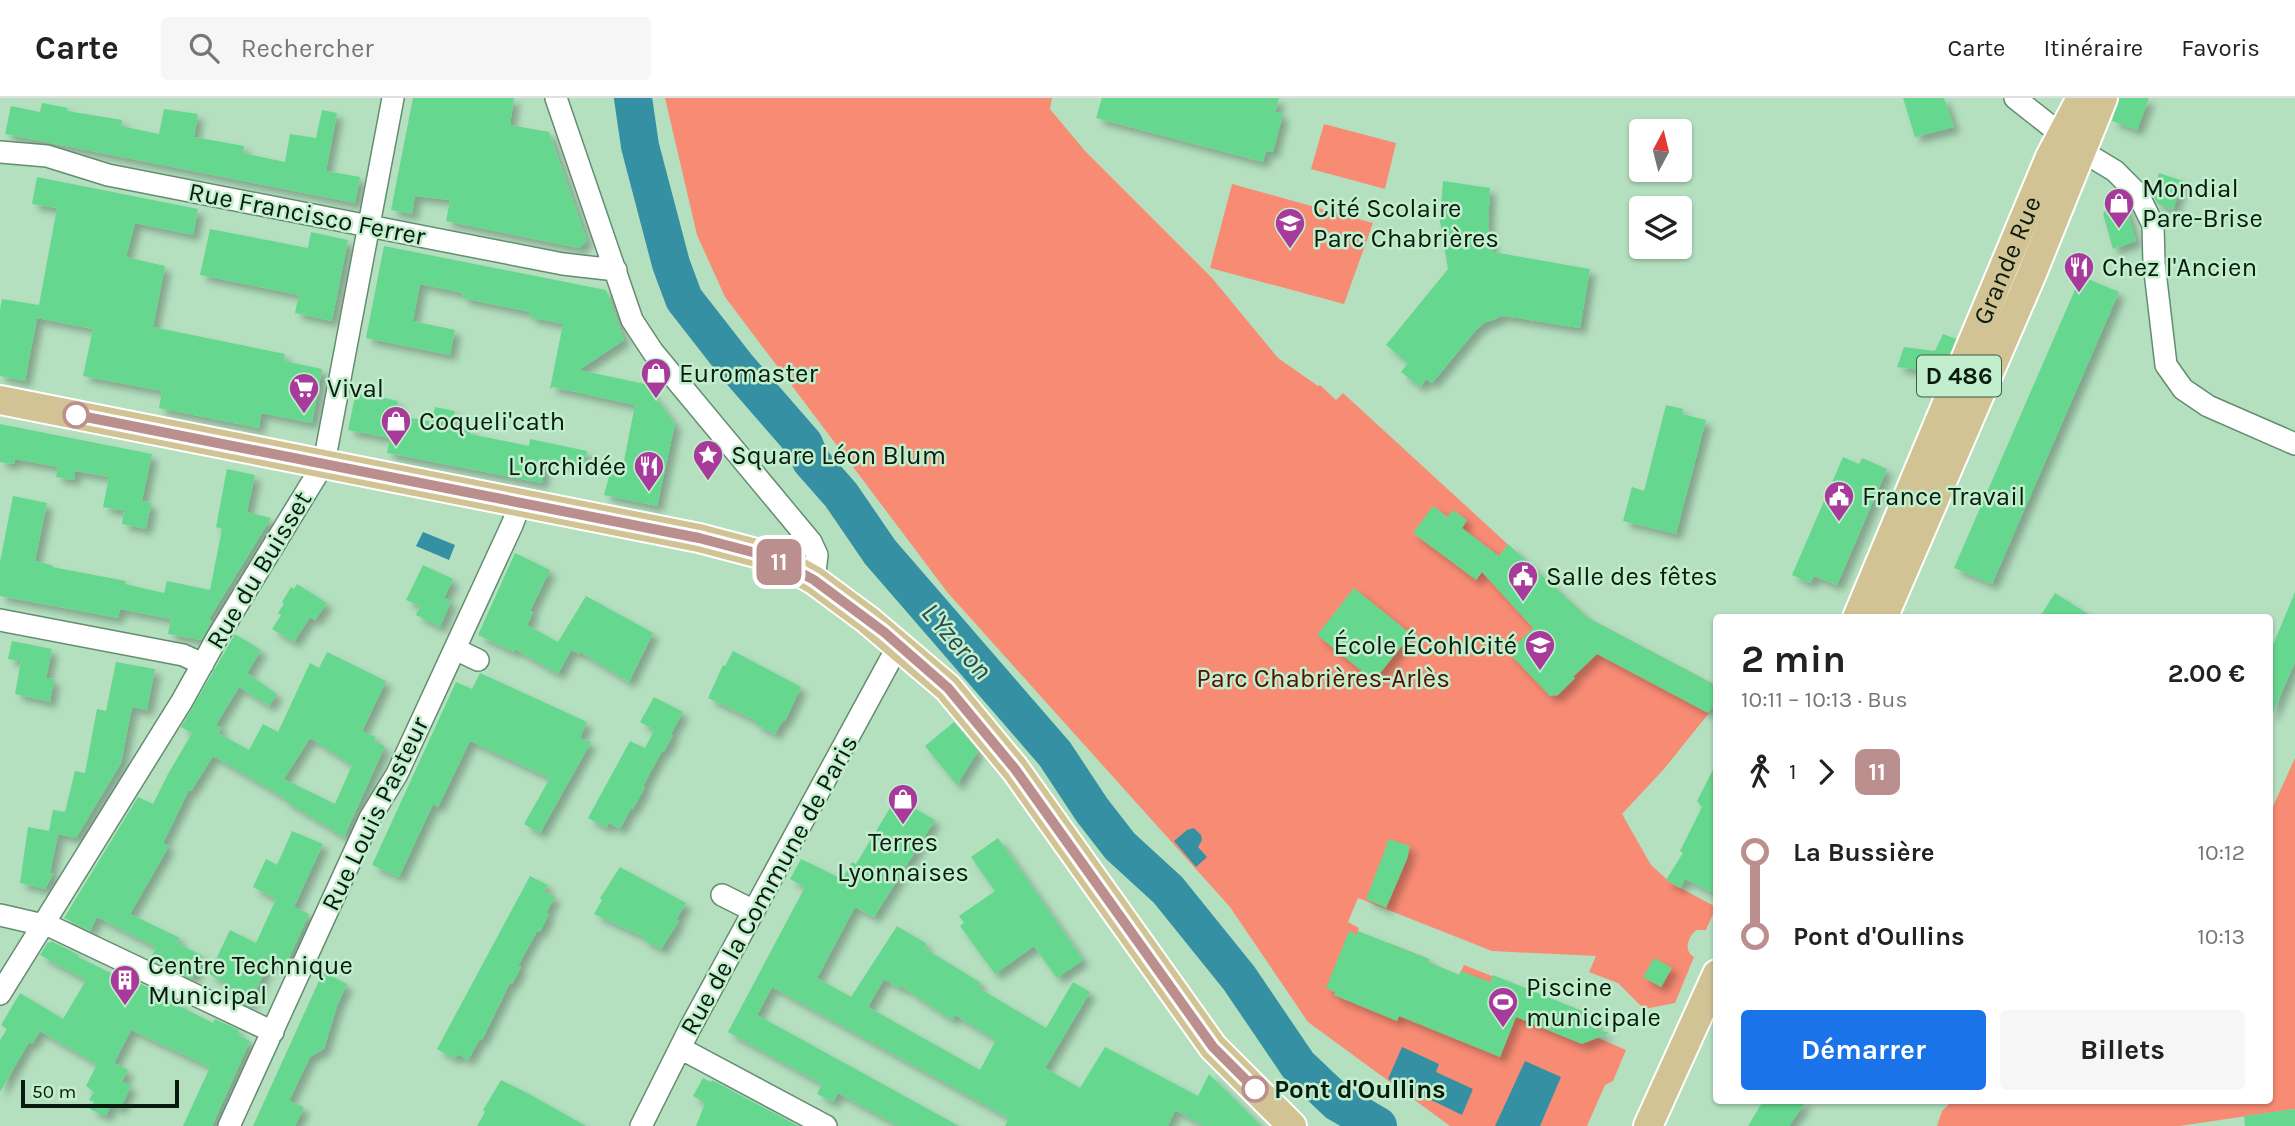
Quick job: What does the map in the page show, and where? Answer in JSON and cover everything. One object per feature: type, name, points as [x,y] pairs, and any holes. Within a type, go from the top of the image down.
[{"type":"main road","name":"D 486","points":[[2071,143],[2081,98]]},
{"type":"main road","name":"D 486","points":[[2071,143],[2103,98]]},
{"type":"main road","name":"Grande Rue","points":[[1859,614],[2041,178],[2071,143]]},
{"type":"main road","name":"Grande Rue","points":[[1884,614],[2031,275],[2071,143]]},
{"type":"main road","points":[[0,400],[699,538],[756,553],[787,565],[814,580],[899,644],[948,688],[990,738],[1213,1047],[1292,1126]]},
{"type":"main road","points":[[1648,1126],[1713,983]]},
{"type":"street","name":"Rue du Buisset","points":[[0,995],[182,701],[324,463],[393,98]]},
{"type":"street","points":[[556,98],[632,320],[653,352],[811,542],[817,555],[814,580]]},
{"type":"street","points":[[2015,98],[2071,143],[2107,164],[2137,194],[2153,225],[2154,264],[2166,365],[2183,389],[2208,406],[2295,444]]},
{"type":"street","name":"Rue Francisco Ferrer","points":[[0,152],[47,156],[108,175],[563,264],[616,270]]},
{"type":"street","name":"Rue Louis Pasteur","points":[[229,1126],[370,818],[397,774],[521,502]]},
{"type":"street","points":[[0,620],[183,655],[203,664]]},
{"type":"street","name":"Rue de la Commune de Paris","points":[[641,1126],[680,1048],[899,644]]},
{"type":"street","points":[[455,649],[478,660]]},
{"type":"street","points":[[722,895],[754,911]]},
{"type":"street","points":[[0,915],[43,923],[272,1032]]},
{"type":"street","points":[[680,1048],[826,1126]]},
{"type":"green space","name":"Parc Chabrières-Arlès","points":[[665,98],[1052,98],[1050,109],[1085,151],[1212,278],[1278,358],[1320,385],[1336,400],[1343,393],[1588,618],[1713,684],[1713,708],[1664,769],[1622,814],[1651,865],[1671,883],[1713,905],[1713,914],[1706,930],[1696,930],[1689,940],[1688,948],[1694,957],[1675,1003],[1644,1009],[1618,983],[1589,972],[1596,956],[1492,951],[1358,898],[1348,922],[1359,928],[1358,932],[1386,946],[1389,943],[1459,975],[1464,965],[1597,1017],[1593,1028],[1599,1030],[1596,1037],[1626,1050],[1613,1081],[1605,1085],[1587,1126],[1450,1126],[1308,1022],[1230,907],[948,593],[725,297],[697,235]]},
{"type":"green space","points":[[1324,124],[1396,143],[1385,189],[1311,169]]},
{"type":"green space","points":[[1232,184],[1373,223],[1344,304],[1210,268]]},
{"type":"green space","points":[[2295,758],[2295,1109],[2179,1126],[1937,1126],[1942,1111],[1949,1104],[2273,1104],[2273,806]]},
{"type":"water","points":[[423,532],[455,545],[449,560],[416,546]]},
{"type":"water","points":[[1194,828],[1201,835],[1202,840],[1198,847],[1207,857],[1196,867],[1174,841],[1187,830]]},
{"type":"water","points":[[1402,1047],[1439,1064],[1436,1072],[1473,1089],[1462,1115],[1388,1079]]},
{"type":"water","points":[[1525,1061],[1561,1077],[1540,1126],[1495,1126]]},
{"type":"building","points":[[413,98],[514,98],[510,125],[549,132],[587,241],[579,248],[446,221],[450,200],[415,196],[412,214],[391,210]]},
{"type":"building","points":[[1102,98],[1279,98],[1275,112],[1283,114],[1273,152],[1266,151],[1263,162],[1096,118]]},
{"type":"building","points":[[1903,98],[1944,98],[1954,127],[1915,137]]},
{"type":"building","points":[[2119,98],[2149,98],[2137,130],[2112,121]]},
{"type":"building","points":[[42,103],[68,108],[67,111],[122,120],[121,126],[159,134],[164,109],[198,114],[194,137],[244,146],[243,153],[285,162],[290,134],[316,138],[322,110],[337,113],[326,171],[360,177],[355,203],[5,134],[11,106],[40,112]]},
{"type":"building","points":[[2159,173],[2183,181],[2173,210],[2158,204],[2152,193]]},
{"type":"building","points":[[37,177],[198,209],[193,235],[135,223],[126,257],[165,266],[153,327],[285,354],[284,361],[322,369],[312,423],[261,413],[259,428],[159,408],[162,391],[83,376],[93,329],[37,318],[25,381],[0,376],[2,299],[39,305],[57,208],[32,204]]},
{"type":"building","points":[[1443,181],[1490,188],[1488,225],[1493,252],[1590,269],[1580,328],[1502,316],[1484,323],[1432,383],[1426,379],[1420,387],[1401,372],[1408,363],[1386,345],[1448,269],[1440,221]]},
{"type":"building","name":"Mondial Pare-Brise","points":[[2124,202],[2136,241],[2113,249],[2103,214],[2107,208]]},
{"type":"building","points":[[210,229],[308,248],[311,232],[348,240],[332,321],[295,313],[299,295],[200,275]]},
{"type":"building","points":[[384,246],[606,290],[624,340],[579,370],[645,384],[675,424],[657,506],[604,495],[611,469],[622,471],[635,405],[553,387],[550,389],[563,324],[529,317],[530,312],[462,298],[463,293],[420,284],[413,321],[455,330],[450,355],[366,338]]},
{"type":"building","points":[[2081,276],[2119,292],[1992,584],[1954,568]]},
{"type":"building","points":[[1943,334],[1956,339],[1938,382],[1925,376],[1927,371],[1897,367],[1904,347],[1935,351]]},
{"type":"building","points":[[356,392],[398,401],[395,415],[432,422],[435,407],[455,411],[452,426],[471,430],[470,434],[529,446],[530,439],[587,451],[585,465],[546,459],[542,483],[387,453],[390,438],[348,430]]},
{"type":"building","points":[[1666,405],[1683,409],[1682,414],[1706,420],[1676,534],[1623,521],[1632,487],[1644,491]]},
{"type":"building","points":[[0,424],[152,454],[142,501],[151,503],[146,529],[122,524],[124,511],[103,507],[109,477],[75,471],[74,480],[56,477],[58,467],[15,459],[14,464],[0,462]]},
{"type":"building","points":[[1843,457],[1859,464],[1862,458],[1887,469],[1837,585],[1814,576],[1810,583],[1792,575]]},
{"type":"building","points":[[227,469],[255,475],[247,512],[271,518],[209,619],[212,621],[201,640],[168,634],[171,619],[120,609],[118,618],[0,596],[0,562],[13,496],[47,503],[35,561],[52,567],[126,581],[125,584],[164,593],[167,581],[210,590],[222,529],[216,527]]},
{"type":"building","points":[[1433,506],[1448,517],[1453,510],[1467,520],[1462,528],[1499,556],[1508,544],[1588,618],[1713,684],[1713,707],[1708,713],[1597,654],[1558,695],[1550,696],[1508,652],[1533,628],[1482,572],[1476,580],[1413,533]]},
{"type":"building","points":[[515,553],[550,570],[530,611],[533,612],[527,625],[558,642],[586,596],[653,633],[629,682],[580,652],[579,654],[571,650],[558,674],[515,649],[514,652],[478,635]]},
{"type":"building","points":[[423,565],[453,579],[444,598],[451,601],[440,627],[416,615],[420,606],[406,600]]},
{"type":"building","points":[[297,584],[327,603],[315,620],[310,617],[294,642],[272,629],[281,615],[278,613],[284,604],[282,602],[291,587],[294,589]]},
{"type":"building","points":[[1354,588],[1411,634],[1374,681],[1317,635]]},
{"type":"building","points":[[2295,592],[2295,662],[2273,712],[2273,645]]},
{"type":"building","points":[[2055,593],[2088,614],[2042,614]]},
{"type":"building","points":[[235,634],[261,650],[247,673],[277,694],[269,706],[239,687],[216,725],[222,728],[218,733],[249,750],[263,724],[278,732],[310,663],[319,668],[327,652],[386,681],[362,731],[376,737],[374,741],[385,746],[344,837],[284,800],[285,798],[213,756],[191,791],[189,790],[163,843],[169,846],[130,914],[180,938],[177,943],[203,956],[192,979],[150,959],[156,947],[97,917],[90,931],[64,918],[138,797],[153,804],[192,733],[181,727]],"holes":[[[310,738],[352,765],[335,804],[284,779]]]},
{"type":"building","points":[[12,641],[52,649],[46,678],[54,679],[50,702],[15,694],[21,661],[8,659]]},
{"type":"building","points":[[733,651],[801,687],[785,721],[783,720],[775,734],[755,724],[757,721],[708,698],[723,665],[725,666]]},
{"type":"building","points":[[116,662],[155,669],[147,710],[132,707],[121,763],[76,838],[58,834],[50,873],[54,873],[45,889],[20,883],[28,827],[49,831],[53,810],[65,812],[75,771],[85,773],[97,709],[106,711]]},
{"type":"building","points":[[480,673],[587,722],[580,738],[591,742],[540,833],[524,824],[550,778],[470,741],[438,807],[433,804],[399,877],[372,865],[456,682],[472,689]]},
{"type":"building","points":[[654,697],[683,712],[664,752],[662,751],[620,829],[609,823],[606,828],[588,818],[630,741],[645,748],[654,730],[640,722]]},
{"type":"building","points":[[954,722],[978,751],[957,785],[925,746]]},
{"type":"building","points":[[1713,770],[1713,893],[1685,879],[1680,888],[1666,880],[1683,853],[1680,851],[1702,807],[1697,801]]},
{"type":"building","points":[[896,798],[935,820],[874,917],[855,907],[817,978],[851,997],[897,926],[927,944],[924,948],[981,983],[977,987],[1046,1028],[1073,982],[1090,992],[1045,1068],[1080,1088],[1105,1047],[1198,1096],[1209,1074],[1261,1126],[1204,1126],[1175,1110],[1168,1126],[1005,1126],[1009,1118],[772,987],[757,1015],[959,1126],[899,1126],[838,1093],[833,1102],[817,1094],[822,1084],[728,1032],[805,887],[790,879],[801,859],[842,879],[852,862],[856,864]],"holes":[[[884,979],[899,988],[901,986],[952,1020],[955,1015],[996,1040],[980,1070],[868,1007]]]},
{"type":"building","points":[[292,831],[323,844],[294,907],[309,914],[284,969],[269,962],[249,1006],[225,995],[230,985],[209,974],[230,930],[256,943],[276,899],[253,887],[266,859],[277,865]]},
{"type":"building","points":[[998,838],[1083,960],[1057,978],[1034,946],[995,974],[960,926],[964,923],[959,916],[995,891],[971,857]]},
{"type":"building","points":[[1389,839],[1410,846],[1386,908],[1366,899]]},
{"type":"building","points":[[620,867],[686,903],[676,920],[679,921],[661,949],[643,940],[644,937],[594,914],[602,900],[600,898]]},
{"type":"building","points":[[530,876],[548,885],[544,891],[555,897],[546,913],[549,914],[518,966],[521,967],[512,984],[510,983],[482,1040],[480,1039],[468,1060],[458,1054],[455,1059],[437,1049]]},
{"type":"building","points":[[1349,931],[1357,935],[1358,931],[1429,959],[1428,962],[1459,975],[1461,971],[1490,982],[1493,975],[1597,1017],[1593,1028],[1609,1033],[1582,1044],[1516,1017],[1500,1057],[1399,1016],[1397,1021],[1334,995],[1335,992],[1326,988]]},
{"type":"building","points":[[51,941],[137,986],[139,983],[180,1003],[179,1006],[213,1023],[215,1019],[239,1030],[237,1034],[250,1041],[212,1126],[183,1126],[210,1067],[131,1030],[114,1063],[128,1070],[122,1082],[131,1086],[120,1109],[111,1104],[106,1116],[90,1109],[94,1102],[89,1100],[94,1092],[86,1086],[97,1064],[40,1031],[32,1044],[29,1042],[0,1092],[0,1040],[7,1029],[1,1025],[20,993],[63,1019],[86,980],[40,955]]},
{"type":"building","points":[[1654,958],[1672,968],[1661,987],[1643,977]]},
{"type":"building","points":[[323,972],[347,984],[324,1049],[310,1057],[289,1101],[304,1107],[295,1126],[253,1126]]},
{"type":"building","points":[[703,1078],[711,1082],[712,1080],[798,1126],[696,1126],[705,1103],[693,1096]]},
{"type":"building","points":[[501,1080],[529,1094],[586,1126],[477,1126]]},
{"type":"building","points":[[1761,1104],[1804,1104],[1789,1126],[1748,1126]]},
{"type":"building","points":[[2295,1109],[2295,1126],[2245,1126],[2244,1116]]},
{"type":"waterway","name":"L'Yzeron","points":[[633,98],[640,146],[671,264],[684,299],[737,367],[804,444],[811,461],[841,495],[880,552],[1055,754],[1120,846],[1168,890],[1239,978],[1298,1065],[1337,1102],[1378,1126]]},
{"type":"bus line","name":"11","points":[[76,415],[699,538],[756,553],[787,565],[814,580],[899,644],[948,688],[1015,769],[1213,1047],[1255,1089]]},
{"type":"place","name":"Mondial Pare-Brise","points":[[2119,230]]},
{"type":"place","name":"Cité Scolaire Parc Chabrières","points":[[1290,250]]},
{"type":"place","name":"Chez l'Ancien","points":[[2079,294]]},
{"type":"place","name":"Euromaster","points":[[656,400]]},
{"type":"place","name":"Vival","points":[[304,415]]},
{"type":"place","name":"Coqueli'cath","points":[[396,448]]},
{"type":"place","name":"Square Léon Blum","points":[[708,482]]},
{"type":"place","name":"L'orchidée","points":[[649,493]]},
{"type":"place","name":"France Travail","points":[[1839,523]]},
{"type":"place","name":"Salle des fêtes","points":[[1523,603]]},
{"type":"place","name":"École ÉCohlCité","points":[[1540,672]]},
{"type":"place","name":"Terres Lyonnaises","points":[[903,826]]},
{"type":"place","name":"Centre Technique Municipal","points":[[125,1007]]},
{"type":"place","name":"Piscine municipale","points":[[1503,1029]]},
{"type":"place","name":"Pont d'Oullins","points":[[1255,1089]]}]
